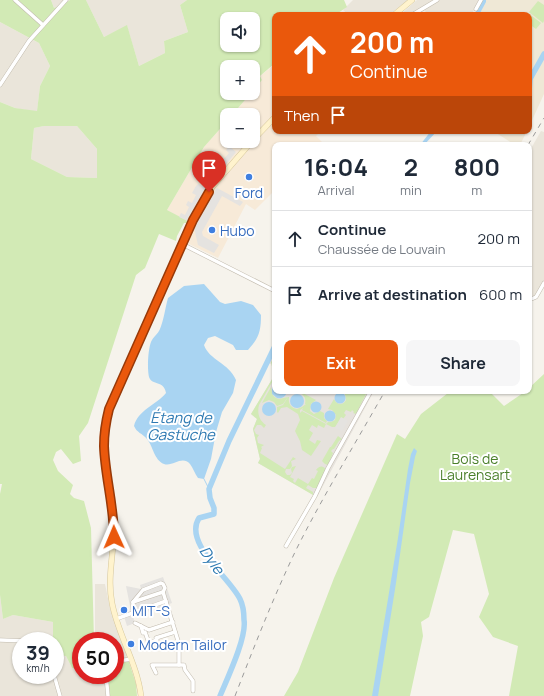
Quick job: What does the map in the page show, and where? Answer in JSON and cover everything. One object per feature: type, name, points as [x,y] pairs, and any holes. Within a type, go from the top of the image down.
[{"type":"main road","points":[[398,12],[412,0]]},
{"type":"main road","points":[[260,132],[272,120]]},
{"type":"main road","points":[[141,696],[138,680],[116,619],[111,596],[114,537],[113,516],[104,447],[106,423],[112,400],[195,215],[209,192],[245,148]]},
{"type":"street","points":[[15,0],[43,25]]},
{"type":"street","points":[[0,85],[29,41],[66,0]]},
{"type":"street","points":[[417,12],[437,0]]},
{"type":"street","points":[[476,10],[481,0]]},
{"type":"street","points":[[182,244],[272,289]]},
{"type":"street","points":[[532,299],[536,298],[544,283]]},
{"type":"street","points":[[286,546],[315,496],[328,468],[369,394]]},
{"type":"street","points":[[133,612],[133,602],[143,590],[161,583],[163,584],[163,592],[179,644],[179,665]]},
{"type":"street","points":[[133,602],[163,592]]},
{"type":"street","points":[[116,619],[166,601]]},
{"type":"street","points":[[135,623],[149,630],[173,622]]},
{"type":"street","points":[[141,626],[149,643],[157,640],[156,638],[175,632]]},
{"type":"street","points":[[0,640],[12,640]]},
{"type":"street","points":[[124,660],[131,659]]},
{"type":"street","points":[[156,673],[152,665],[184,665],[185,670],[193,681],[193,691]]},
{"type":"street","points":[[57,684],[60,696]]},
{"type":"street","points":[[107,684],[108,696]]},
{"type":"shaded area","points":[[51,0],[70,0],[54,8]]},
{"type":"shaded area","points":[[86,0],[187,0],[180,5],[188,32],[164,41],[165,53],[139,66],[127,26],[104,37]]},
{"type":"shaded area","points":[[353,0],[408,0],[393,12],[345,12],[343,10]]},
{"type":"shaded area","points":[[417,0],[480,0],[473,12],[426,12],[424,10],[421,12],[403,12]]},
{"type":"shaded area","points":[[486,0],[544,0],[544,94],[532,120],[532,12],[480,12]]},
{"type":"shaded area","points":[[0,22],[39,43],[50,66],[40,86],[37,112],[15,108],[0,102]]},
{"type":"shaded area","points":[[272,67],[272,134],[318,134],[316,136],[322,142],[272,142],[272,193],[255,210],[246,204],[218,258],[189,244],[187,238],[193,226],[167,210],[204,147],[220,129],[220,148],[260,148],[260,108],[238,108],[245,100],[260,100],[260,82],[262,80],[260,76]]},
{"type":"shaded area","points":[[44,126],[77,126],[97,149],[97,178],[67,177],[31,159],[34,128]]},
{"type":"shaded area","points":[[541,131],[544,132],[544,281],[536,297],[532,298],[532,147]]},
{"type":"shaded area","points":[[498,134],[526,134],[522,142],[510,142]]},
{"type":"shaded area","points":[[228,148],[231,148],[236,152],[204,191],[188,221],[179,217],[181,213],[185,215],[189,207],[186,205],[188,201],[192,203],[196,195],[192,193],[198,184],[202,186],[207,179],[204,176],[209,169],[214,170],[220,163],[217,160],[220,157],[223,160],[229,153],[226,150]]},
{"type":"shaded area","points":[[217,188],[243,202],[240,206],[222,196],[202,232],[203,236],[219,245],[214,253],[198,245],[194,227]]},
{"type":"shaded area","points":[[272,379],[272,394],[372,394],[317,497],[258,463],[260,459],[253,429],[257,419],[251,414]]},
{"type":"shaded area","points":[[341,417],[348,421],[342,431],[335,428]]},
{"type":"shaded area","points":[[163,577],[172,603],[133,617],[135,623],[127,626],[123,613],[131,611],[126,586],[141,589],[140,585]]},
{"type":"shaded area","points":[[95,584],[105,584],[110,608],[119,632],[95,632]]},
{"type":"shaded area","points":[[0,595],[3,619],[13,615],[53,622],[53,632],[12,632],[12,684],[64,684],[64,656],[66,656],[72,668],[72,684],[105,684],[106,696],[0,696]]},
{"type":"shaded area","points":[[124,646],[129,659],[124,659]]},
{"type":"green space","points":[[0,0],[51,0],[54,8],[70,0],[86,0],[104,37],[127,25],[139,66],[165,53],[164,41],[188,32],[180,5],[187,0],[344,0],[347,7],[340,12],[272,12],[272,66],[260,76],[260,60],[220,60],[220,100],[245,100],[238,108],[220,108],[220,129],[204,147],[167,210],[188,221],[189,220],[188,223],[184,223],[176,241],[159,234],[145,268],[136,275],[88,423],[79,436],[81,461],[73,464],[61,449],[56,452],[53,460],[58,471],[73,485],[70,494],[74,498],[84,501],[91,528],[94,632],[72,632],[72,668],[66,656],[64,656],[64,632],[53,632],[53,622],[13,615],[3,619],[0,595],[0,494],[2,484],[0,484],[0,102],[15,108],[37,111],[40,86],[50,66],[39,43],[0,22]],"holes":[[[44,126],[77,126],[97,149],[97,178],[67,177],[31,159],[34,128]]]},
{"type":"green space","points":[[538,1],[544,5],[543,23],[532,14],[532,12],[529,12]]},
{"type":"green space","points":[[532,16],[541,23],[536,29],[532,26]]},
{"type":"green space","name":"Bois de Laurensart","points":[[544,374],[544,696],[509,696],[518,646],[493,637],[479,617],[489,594],[474,534],[453,530],[429,617],[421,622],[423,636],[410,696],[284,696],[298,672],[334,578],[397,434],[405,439],[421,414],[447,394],[492,394],[504,406],[522,394],[532,394],[532,385]]},
{"type":"green space","points":[[272,379],[272,382],[258,408],[260,419],[266,425],[264,428],[261,425],[257,425],[254,430],[256,434],[259,435],[257,438],[258,443],[264,445],[261,447],[260,453],[285,469],[293,457],[296,459],[291,461],[292,466],[290,469],[286,469],[285,472],[287,475],[290,475],[292,473],[292,467],[296,466],[290,477],[294,479],[293,481],[295,483],[298,478],[308,484],[312,478],[314,479],[318,471],[316,470],[320,467],[324,467],[326,470],[317,488],[313,488],[308,485],[306,488],[313,492],[313,495],[258,463],[260,459],[253,429],[257,419],[251,414]]},
{"type":"green space","points":[[271,387],[272,394],[275,397],[279,399],[288,397],[283,404],[277,406],[274,402],[269,400],[262,403]]},
{"type":"green space","points":[[301,394],[305,394],[316,400],[311,404],[310,411],[314,414],[320,411],[324,413],[324,418],[327,421],[326,423],[302,410],[303,408],[300,410],[300,413],[302,411],[326,424],[324,428],[318,425],[317,428],[312,425],[309,430],[313,433],[309,440],[315,444],[317,440],[321,441],[311,456],[302,450],[300,441],[295,431],[300,420],[298,414],[287,407],[281,408],[278,413],[277,412],[277,407],[283,405],[288,397],[292,407],[297,409],[302,407],[306,404]]},
{"type":"green space","points":[[345,394],[366,394],[356,414],[353,413],[354,412],[352,410],[351,412],[346,410],[344,413],[346,415],[343,419],[341,418],[335,427],[326,424],[335,420],[336,415],[332,410],[328,409],[334,399],[340,404],[346,400]]},
{"type":"green space","points":[[338,436],[342,439],[331,451],[333,453],[328,465],[325,464],[322,461]]},
{"type":"green space","points":[[124,662],[129,662],[136,684],[137,696],[110,696],[109,684],[124,684]]},
{"type":"water","points":[[482,0],[486,0],[481,12],[476,12]]},
{"type":"water","points":[[429,134],[434,134],[427,142],[422,142]]},
{"type":"water","name":"Étang de Gastuche","points":[[204,284],[220,302],[225,304],[241,301],[253,305],[261,315],[261,326],[255,342],[248,350],[236,350],[233,345],[215,336],[208,338],[204,345],[210,354],[229,369],[236,380],[233,393],[222,412],[216,432],[211,459],[204,479],[198,478],[190,464],[187,462],[181,461],[171,464],[164,464],[161,462],[147,439],[134,426],[139,416],[166,393],[163,386],[151,380],[149,377],[148,364],[151,342],[160,329],[168,298],[184,286]]},
{"type":"water","points":[[272,394],[286,394],[284,397],[277,398]]},
{"type":"water","points":[[294,394],[300,394],[304,398],[304,404],[300,408],[294,408],[290,404],[290,398]]},
{"type":"water","points":[[336,394],[344,394],[346,398],[344,402],[340,404],[336,402],[334,398]]},
{"type":"water","points":[[316,401],[320,403],[322,407],[320,411],[316,413],[312,411],[310,407],[312,403]]},
{"type":"water","points":[[266,402],[272,402],[276,406],[276,412],[272,416],[266,416],[262,412],[262,406]]},
{"type":"water","points":[[328,411],[332,411],[334,412],[334,420],[328,421],[325,418],[325,414]]},
{"type":"water","points":[[414,448],[417,451],[410,483],[378,696],[372,696],[408,469],[411,454]]},
{"type":"waterway","points":[[532,75],[544,54]]},
{"type":"waterway","name":"Dyle","points":[[220,696],[240,647],[244,627],[243,610],[240,599],[235,591],[202,549],[197,538],[196,528],[199,518],[214,514],[209,489],[229,441],[272,352]]},
{"type":"waterway","points":[[204,479],[209,489]]},
{"type":"railway","points":[[530,142],[544,118]]},
{"type":"railway","points":[[235,696],[272,604],[296,550],[328,490],[383,394]]},
{"type":"place","name":"Ford","points":[[249,177]]},
{"type":"place","name":"Hubo","points":[[212,230]]},
{"type":"place","name":"MIT-S","points":[[124,610]]},
{"type":"place","name":"Modern Tailor","points":[[131,644]]},
{"type":"route","points":[[114,537],[113,516],[104,447],[109,409],[198,209],[209,192]]}]
